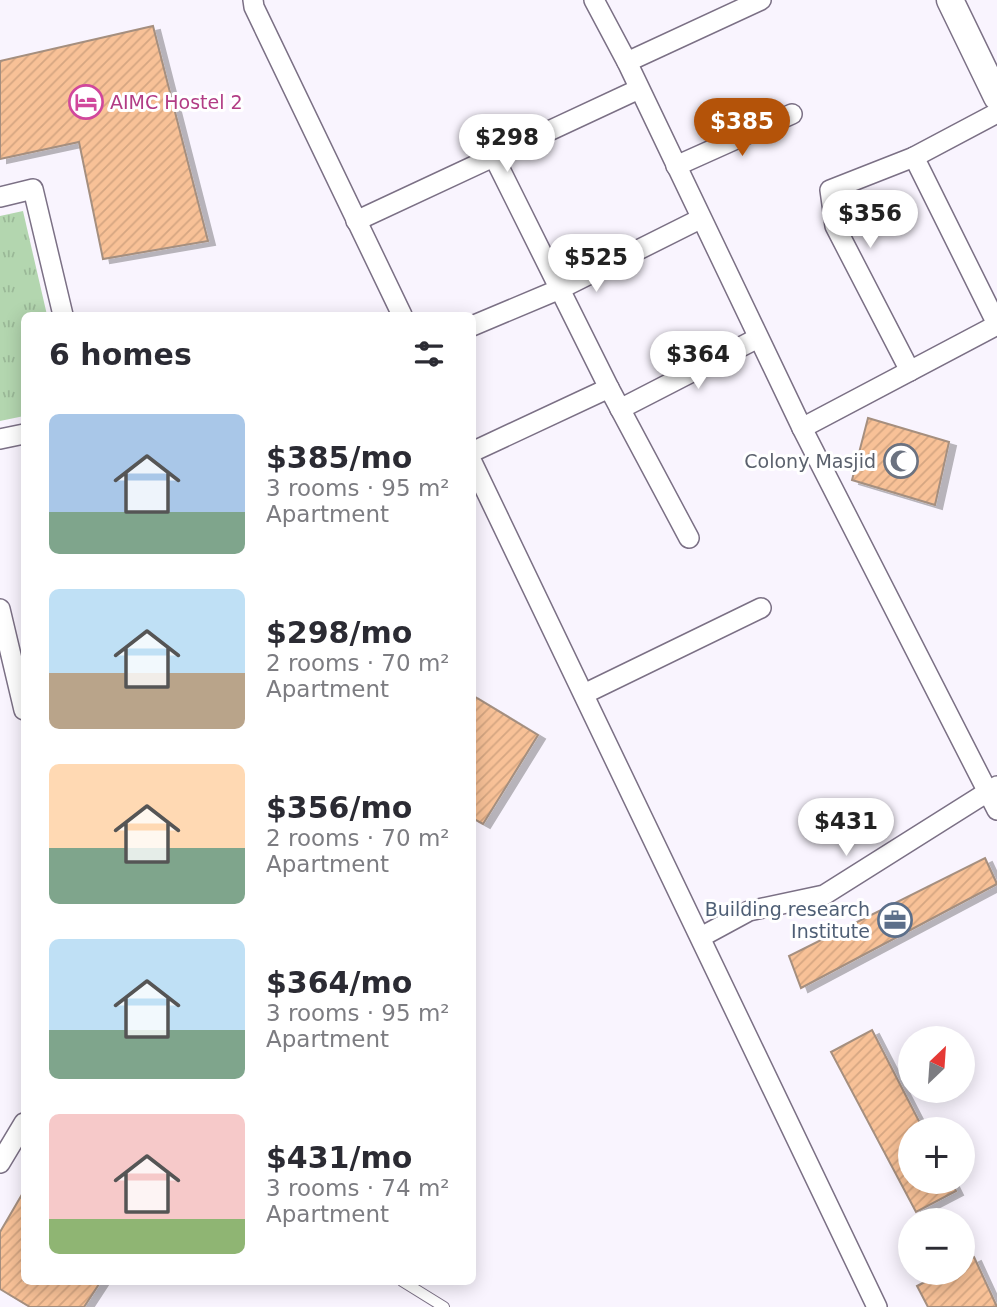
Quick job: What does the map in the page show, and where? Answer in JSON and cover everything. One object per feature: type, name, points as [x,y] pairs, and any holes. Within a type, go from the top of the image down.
[{"type":"street","points":[[253,0],[401,312]]},
{"type":"street","points":[[594,0],[802,428],[992,789],[997,810]]},
{"type":"street","points":[[626,62],[761,0]]},
{"type":"street","points":[[950,0],[997,97]]},
{"type":"street","points":[[356,220],[639,89]]},
{"type":"street","points":[[910,371],[835,226],[830,190],[914,157],[997,113]]},
{"type":"street","points":[[676,166],[792,114]]},
{"type":"street","points":[[802,428],[997,325],[914,157]]},
{"type":"street","points":[[494,158],[609,388],[689,538]]},
{"type":"street","points":[[0,197],[33,189],[62,312]]},
{"type":"street","points":[[476,324],[560,289],[701,219]]},
{"type":"street","points":[[620,409],[758,338]]},
{"type":"street","points":[[476,450],[609,388]]},
{"type":"street","points":[[0,439],[21,435]]},
{"type":"street","points":[[476,470],[877,1307]]},
{"type":"street","points":[[0,608],[21,697]]},
{"type":"street","points":[[584,694],[761,608]]},
{"type":"street","points":[[701,937],[749,911],[824,895],[992,789]]},
{"type":"street","points":[[0,1163],[21,1128]]},
{"type":"lane","points":[[408,1285],[444,1307]]},
{"type":"green space","points":[[23,211],[46,312],[21,312],[21,417],[0,421],[0,216]]},
{"type":"building","name":"AIMC Hostel 2","points":[[153,26],[208,241],[103,259],[79,142],[0,159],[0,61]]},
{"type":"building","name":"Colony Masjid","points":[[868,418],[949,442],[935,505],[852,480]]},
{"type":"building","points":[[476,697],[538,735],[483,824],[476,820]]},
{"type":"building","name":"Building research Institute","points":[[985,858],[997,884],[801,988],[789,956]]},
{"type":"building","points":[[872,1030],[898,1080],[898,1103],[910,1103],[917,1117],[898,1117],[898,1178],[831,1052]]},
{"type":"building","points":[[906,1194],[950,1194],[924,1208],[914,1208]]},
{"type":"building","points":[[21,1196],[21,1285],[98,1285],[84,1307],[30,1307],[0,1289],[0,1232]]},
{"type":"building","points":[[975,1259],[997,1307],[928,1307],[917,1286],[975,1285]]},
{"type":"place","name":"AIMC Hostel 2","points":[[86,102]]},
{"type":"place","name":"Colony Masjid","points":[[901,461]]},
{"type":"place","name":"Building research Institute","points":[[895,920]]}]
